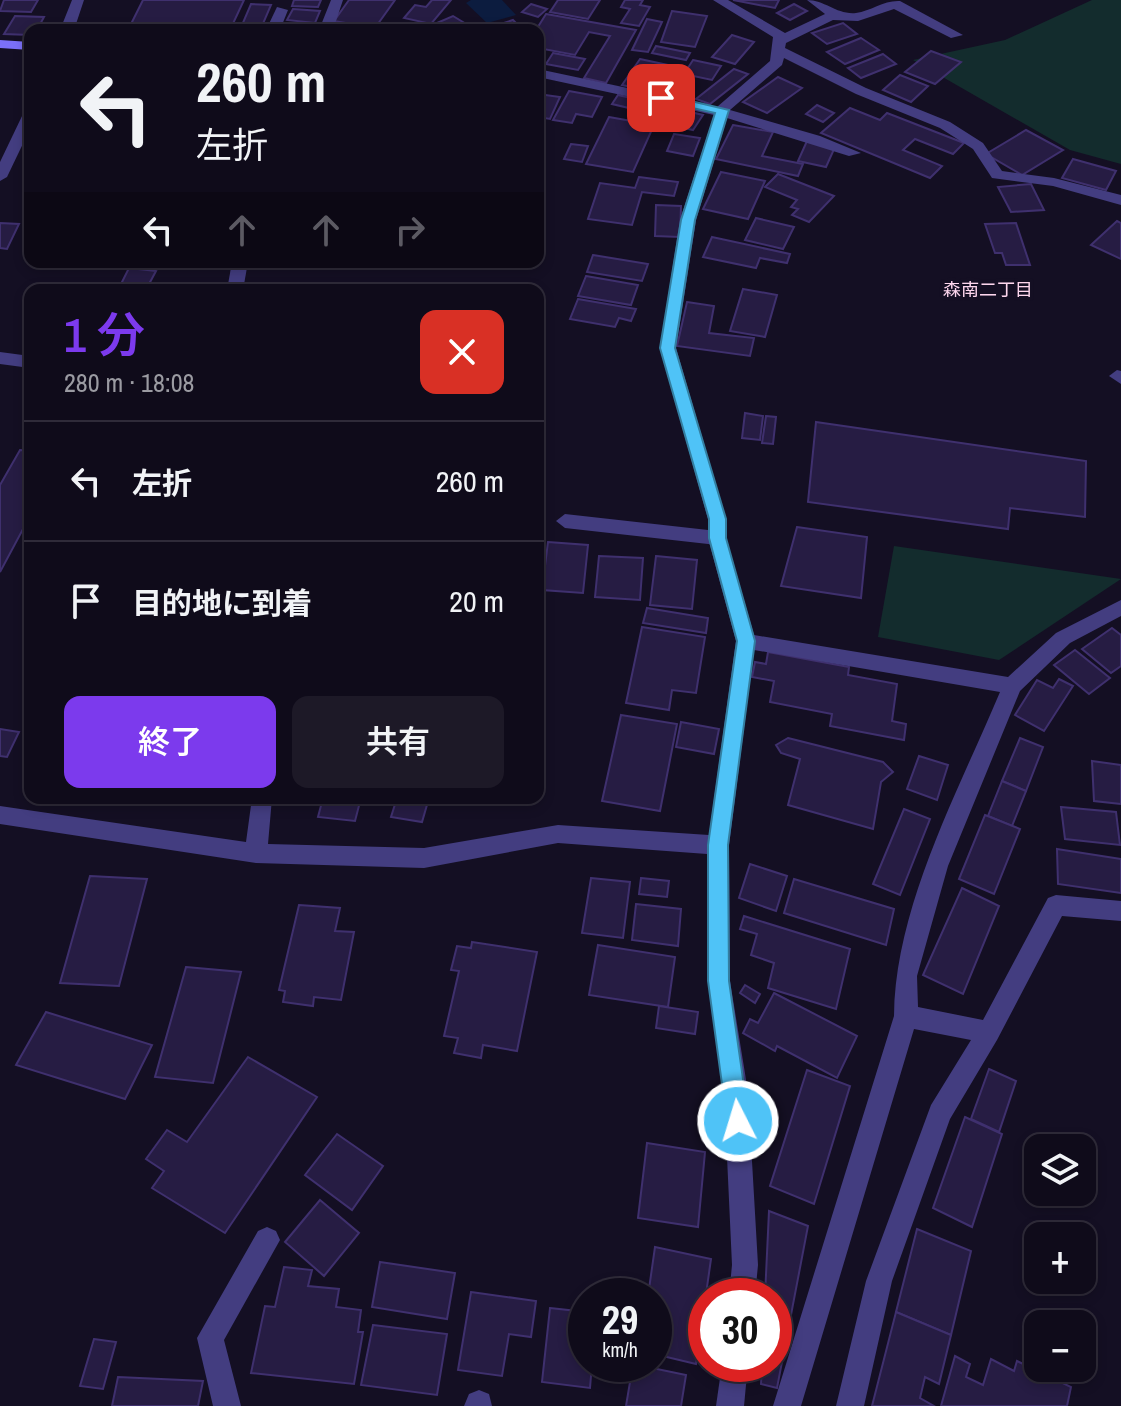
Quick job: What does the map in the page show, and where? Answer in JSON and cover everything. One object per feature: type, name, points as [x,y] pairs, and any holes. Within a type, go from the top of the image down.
[{"type":"street","points":[[69,24],[78,0]]},
{"type":"street","points":[[328,24],[337,0]]},
{"type":"street","points":[[719,0],[780,35],[777,62],[722,110],[688,220],[668,348],[717,519],[717,538],[746,641],[718,845],[719,981],[736,1092],[744,1278]]},
{"type":"street","points":[[813,0],[837,16]]},
{"type":"street","points":[[779,46],[837,16],[858,17],[895,4],[956,35]]},
{"type":"street","points":[[276,24],[282,10]]},
{"type":"street","points":[[0,44],[24,46]]},
{"type":"street","points":[[779,46],[861,91],[945,125],[978,146],[997,175],[1054,182],[1121,200]]},
{"type":"street","points":[[544,74],[722,110],[800,132],[854,153]]},
{"type":"street","points":[[0,177],[24,127]]},
{"type":"street","points":[[0,358],[24,361]]},
{"type":"street","points":[[565,521],[717,538]]},
{"type":"street","points":[[787,1406],[906,1016],[906,976],[937,866],[1012,686],[1063,638],[1121,607]]},
{"type":"street","points":[[746,641],[1012,686]]},
{"type":"street","points":[[256,853],[261,804]]},
{"type":"street","points":[[0,815],[28,808],[256,853],[424,858],[558,834],[718,845]]},
{"type":"street","points":[[850,1406],[879,1281],[940,1113],[989,1032],[1056,905],[1121,911]]},
{"type":"street","points":[[906,1016],[989,1032]]},
{"type":"street","points":[[227,1406],[210,1338],[267,1240]]},
{"type":"street","points":[[730,1406],[733,1382]]},
{"type":"green space","points":[[1092,0],[1121,0],[1121,164],[1070,150],[913,60],[1005,40]]},
{"type":"green space","points":[[894,546],[1121,579],[999,660],[878,637]]},
{"type":"water","points":[[471,0],[502,0],[516,15],[487,23],[466,3]]},
{"type":"building","points":[[4,0],[38,0],[31,12],[0,11]]},
{"type":"building","points":[[143,0],[244,0],[233,24],[131,24]]},
{"type":"building","points":[[294,0],[321,0],[318,7],[292,6]]},
{"type":"building","points":[[349,0],[395,0],[378,24],[334,21]]},
{"type":"building","points":[[432,0],[451,0],[431,24],[404,18],[415,5],[426,7]]},
{"type":"building","points":[[558,0],[600,0],[588,19],[550,12]]},
{"type":"building","points":[[625,0],[643,0],[640,5],[650,7],[639,26],[621,23],[630,9],[621,7]]},
{"type":"building","points":[[733,0],[779,0],[775,8]]},
{"type":"building","points":[[251,4],[271,5],[263,24],[242,24]]},
{"type":"building","points":[[531,4],[547,9],[538,17],[522,12]]},
{"type":"building","points":[[794,4],[807,11],[790,20],[777,13]]},
{"type":"building","points":[[293,9],[320,11],[315,23],[287,20]]},
{"type":"building","points":[[672,11],[707,16],[695,47],[661,42]]},
{"type":"building","points":[[546,14],[636,30],[606,83],[584,78],[610,36],[589,32],[575,55],[544,49],[544,24],[540,24]]},
{"type":"building","points":[[15,16],[44,17],[40,24],[24,24],[24,35],[4,34]]},
{"type":"building","points":[[453,16],[466,24],[439,24]]},
{"type":"building","points":[[647,19],[662,22],[648,52],[632,50]]},
{"type":"building","points":[[843,23],[857,34],[827,44],[812,33]]},
{"type":"building","points":[[732,35],[754,42],[735,64],[712,57]]},
{"type":"building","points":[[861,38],[879,50],[845,64],[827,52]]},
{"type":"building","points":[[656,46],[690,53],[686,60],[652,53]]},
{"type":"building","points":[[931,51],[961,62],[935,84],[905,72]]},
{"type":"building","points":[[553,53],[585,59],[578,70],[546,64]]},
{"type":"building","points":[[883,54],[896,64],[861,78],[848,68]]},
{"type":"building","points":[[640,59],[677,67],[660,93],[622,85]]},
{"type":"building","points":[[693,60],[721,66],[712,80],[684,74]]},
{"type":"building","points":[[734,69],[748,74],[710,104],[696,99]]},
{"type":"building","points":[[900,75],[928,86],[911,102],[883,90]]},
{"type":"building","points":[[778,77],[802,88],[767,113],[743,102]]},
{"type":"building","points":[[569,91],[602,97],[592,117],[576,114],[572,123],[553,120]]},
{"type":"building","points":[[544,95],[560,97],[550,119],[544,118]]},
{"type":"building","points":[[618,95],[703,115],[693,130],[650,120],[654,114],[612,104]]},
{"type":"building","points":[[817,105],[834,113],[823,122],[806,114]]},
{"type":"building","points":[[850,108],[880,120],[887,113],[964,143],[953,154],[915,139],[903,150],[942,166],[930,178],[821,133]]},
{"type":"building","points":[[609,117],[654,125],[633,172],[586,164]]},
{"type":"building","points":[[733,125],[773,132],[762,156],[803,164],[798,176],[716,159]]},
{"type":"building","points":[[1026,130],[1063,150],[1022,175],[986,154]]},
{"type":"building","points":[[674,134],[700,138],[693,156],[667,151]]},
{"type":"building","points":[[807,141],[835,147],[826,167],[798,161]]},
{"type":"building","points":[[571,144],[588,146],[582,162],[564,159]]},
{"type":"building","points":[[1073,159],[1116,171],[1106,190],[1062,178]]},
{"type":"building","points":[[721,172],[765,181],[748,219],[703,209]]},
{"type":"building","points":[[778,174],[834,196],[809,222],[792,215],[798,209],[791,207],[797,200],[765,187]]},
{"type":"building","points":[[639,177],[678,182],[674,196],[642,192],[632,225],[588,219],[600,183],[635,188]]},
{"type":"building","points":[[1031,184],[1044,210],[1011,212],[998,187]]},
{"type":"building","points":[[656,205],[681,206],[680,237],[655,236]]},
{"type":"building","points":[[756,218],[794,227],[783,249],[745,240]]},
{"type":"building","points":[[1117,221],[1121,223],[1121,259],[1091,245]]},
{"type":"building","points":[[0,223],[19,224],[7,249],[0,248]]},
{"type":"building","points":[[1016,223],[1030,265],[1006,265],[1002,253],[995,253],[985,224]]},
{"type":"building","points":[[712,237],[790,254],[787,263],[760,258],[756,268],[703,257]]},
{"type":"building","points":[[593,255],[648,264],[642,281],[587,272]]},
{"type":"building","points":[[129,268],[156,271],[149,284],[121,284]]},
{"type":"building","points":[[586,276],[638,285],[631,305],[578,296]]},
{"type":"building","points":[[743,289],[777,295],[765,337],[730,331]]},
{"type":"building","points":[[578,299],[636,309],[631,321],[619,318],[615,327],[570,319]]},
{"type":"building","points":[[687,302],[714,306],[709,333],[754,338],[750,356],[677,346]]},
{"type":"building","points":[[745,413],[763,416],[760,440],[742,438]]},
{"type":"building","points":[[766,416],[776,417],[773,444],[762,443]]},
{"type":"building","points":[[816,422],[1086,461],[1085,517],[1010,508],[1008,529],[808,502]]},
{"type":"building","points":[[20,450],[24,450],[24,527],[0,572],[0,485]]},
{"type":"building","points":[[797,527],[867,537],[861,598],[781,586]]},
{"type":"building","points":[[548,542],[588,545],[583,593],[544,590]]},
{"type":"building","points":[[599,556],[643,558],[640,600],[595,597]]},
{"type":"building","points":[[656,556],[697,560],[692,609],[650,605]]},
{"type":"building","points":[[647,608],[708,618],[706,633],[643,623]]},
{"type":"building","points":[[642,627],[705,637],[696,693],[672,690],[669,710],[626,703]]},
{"type":"building","points":[[1112,628],[1121,635],[1121,666],[1111,673],[1082,649]]},
{"type":"building","points":[[1075,650],[1110,678],[1089,694],[1054,665]]},
{"type":"building","points":[[768,652],[849,667],[848,675],[897,684],[892,721],[906,724],[904,740],[830,726],[832,714],[770,702],[774,681],[752,677],[755,662],[766,664]]},
{"type":"building","points":[[1059,679],[1073,686],[1044,731],[1015,715],[1037,680],[1053,688]]},
{"type":"building","points":[[621,715],[677,724],[660,811],[602,801]]},
{"type":"building","points":[[681,722],[719,729],[714,754],[676,747]]},
{"type":"building","points":[[0,729],[19,732],[7,757],[0,756]]},
{"type":"building","points":[[788,738],[883,762],[893,772],[881,782],[873,829],[788,805],[800,759],[781,753],[776,745]]},
{"type":"building","points":[[1020,738],[1043,747],[1026,791],[1002,781]]},
{"type":"building","points":[[919,756],[948,765],[937,800],[907,789]]},
{"type":"building","points":[[1092,761],[1121,765],[1121,804],[1094,801]]},
{"type":"building","points":[[1002,781],[1026,791],[1012,826],[988,816]]},
{"type":"building","points":[[321,804],[359,804],[355,821],[318,817]]},
{"type":"building","points":[[395,804],[427,804],[422,822],[391,817]]},
{"type":"building","points":[[1061,807],[1116,812],[1120,845],[1065,839]]},
{"type":"building","points":[[904,809],[930,819],[900,895],[873,884]]},
{"type":"building","points":[[985,815],[1020,829],[994,894],[959,879]]},
{"type":"building","points":[[1057,849],[1121,859],[1121,893],[1058,884]]},
{"type":"building","points":[[750,864],[787,876],[776,911],[739,898]]},
{"type":"building","points":[[90,876],[147,879],[119,986],[60,983]]},
{"type":"building","points":[[591,878],[630,882],[623,938],[582,933]]},
{"type":"building","points":[[641,878],[669,881],[667,897],[639,894]]},
{"type":"building","points":[[794,879],[894,909],[886,945],[784,913]]},
{"type":"building","points":[[962,888],[999,906],[963,994],[923,975]]},
{"type":"building","points":[[636,904],[681,909],[678,946],[632,940]]},
{"type":"building","points":[[299,905],[340,908],[335,931],[354,932],[341,1000],[314,997],[313,1006],[283,1002],[285,991],[279,990]]},
{"type":"building","points":[[744,916],[850,949],[836,1009],[768,988],[774,963],[751,955],[757,934],[740,929]]},
{"type":"building","points":[[472,942],[537,952],[517,1051],[483,1045],[481,1058],[454,1053],[458,1038],[444,1036],[459,971],[451,970],[457,946],[471,948]]},
{"type":"building","points":[[598,945],[675,957],[668,1007],[589,995]]},
{"type":"building","points":[[186,967],[241,972],[213,1083],[155,1077]]},
{"type":"building","points":[[745,985],[760,994],[755,1003],[740,993]]},
{"type":"building","points":[[774,993],[857,1036],[837,1078],[777,1046],[775,1051],[743,1033],[750,1019],[758,1023]]},
{"type":"building","points":[[659,1006],[698,1012],[695,1034],[656,1028]]},
{"type":"building","points":[[46,1012],[152,1045],[125,1099],[16,1065]]},
{"type":"building","points":[[248,1057],[317,1097],[225,1233],[152,1188],[164,1171],[146,1159],[167,1130],[187,1142]]},
{"type":"building","points":[[989,1069],[1016,1081],[999,1132],[971,1119]]},
{"type":"building","points":[[807,1070],[850,1086],[814,1204],[770,1186]]},
{"type":"building","points":[[965,1117],[1002,1134],[972,1227],[933,1208]]},
{"type":"building","points":[[337,1134],[383,1166],[352,1210],[305,1175]]},
{"type":"building","points":[[647,1143],[705,1152],[698,1227],[638,1218]]},
{"type":"building","points":[[320,1200],[359,1233],[324,1276],[285,1242]]},
{"type":"building","points":[[769,1211],[808,1226],[792,1310],[792,1278],[766,1278]]},
{"type":"building","points":[[917,1229],[971,1251],[951,1335],[896,1312]]},
{"type":"building","points":[[655,1247],[711,1259],[708,1278],[688,1278],[688,1362],[672,1358],[672,1278],[651,1278]]},
{"type":"building","points":[[380,1262],[455,1273],[447,1319],[372,1307]]},
{"type":"building","points":[[284,1267],[312,1270],[308,1286],[339,1289],[336,1307],[361,1310],[358,1332],[363,1332],[354,1384],[251,1373],[265,1306],[275,1307]]},
{"type":"building","points":[[471,1292],[536,1301],[531,1337],[509,1334],[502,1376],[458,1370]]},
{"type":"building","points":[[550,1308],[568,1310],[568,1382],[590,1382],[590,1388],[542,1382]]},
{"type":"building","points":[[896,1312],[951,1335],[939,1384],[925,1377],[920,1398],[934,1406],[872,1406]]},
{"type":"building","points":[[373,1325],[447,1334],[437,1395],[361,1385]]},
{"type":"building","points":[[94,1339],[116,1342],[103,1389],[80,1386]]},
{"type":"building","points":[[955,1356],[970,1364],[966,1377],[983,1385],[991,1359],[1014,1371],[1017,1361],[1024,1364],[1024,1382],[1061,1382],[1071,1387],[1067,1406],[941,1406]]},
{"type":"building","points":[[672,1372],[686,1375],[681,1406],[626,1406],[630,1382],[672,1382]]},
{"type":"building","points":[[118,1377],[203,1381],[198,1406],[112,1406]]},
{"type":"building","points":[[761,1382],[778,1382],[777,1388]]},
{"type":"district","name":"森南二丁目","points":[[988,289]]},
{"type":"route","points":[[661,98],[722,110],[688,220],[668,348],[717,519],[717,538],[746,641],[718,845],[719,981],[738,1121]]}]
